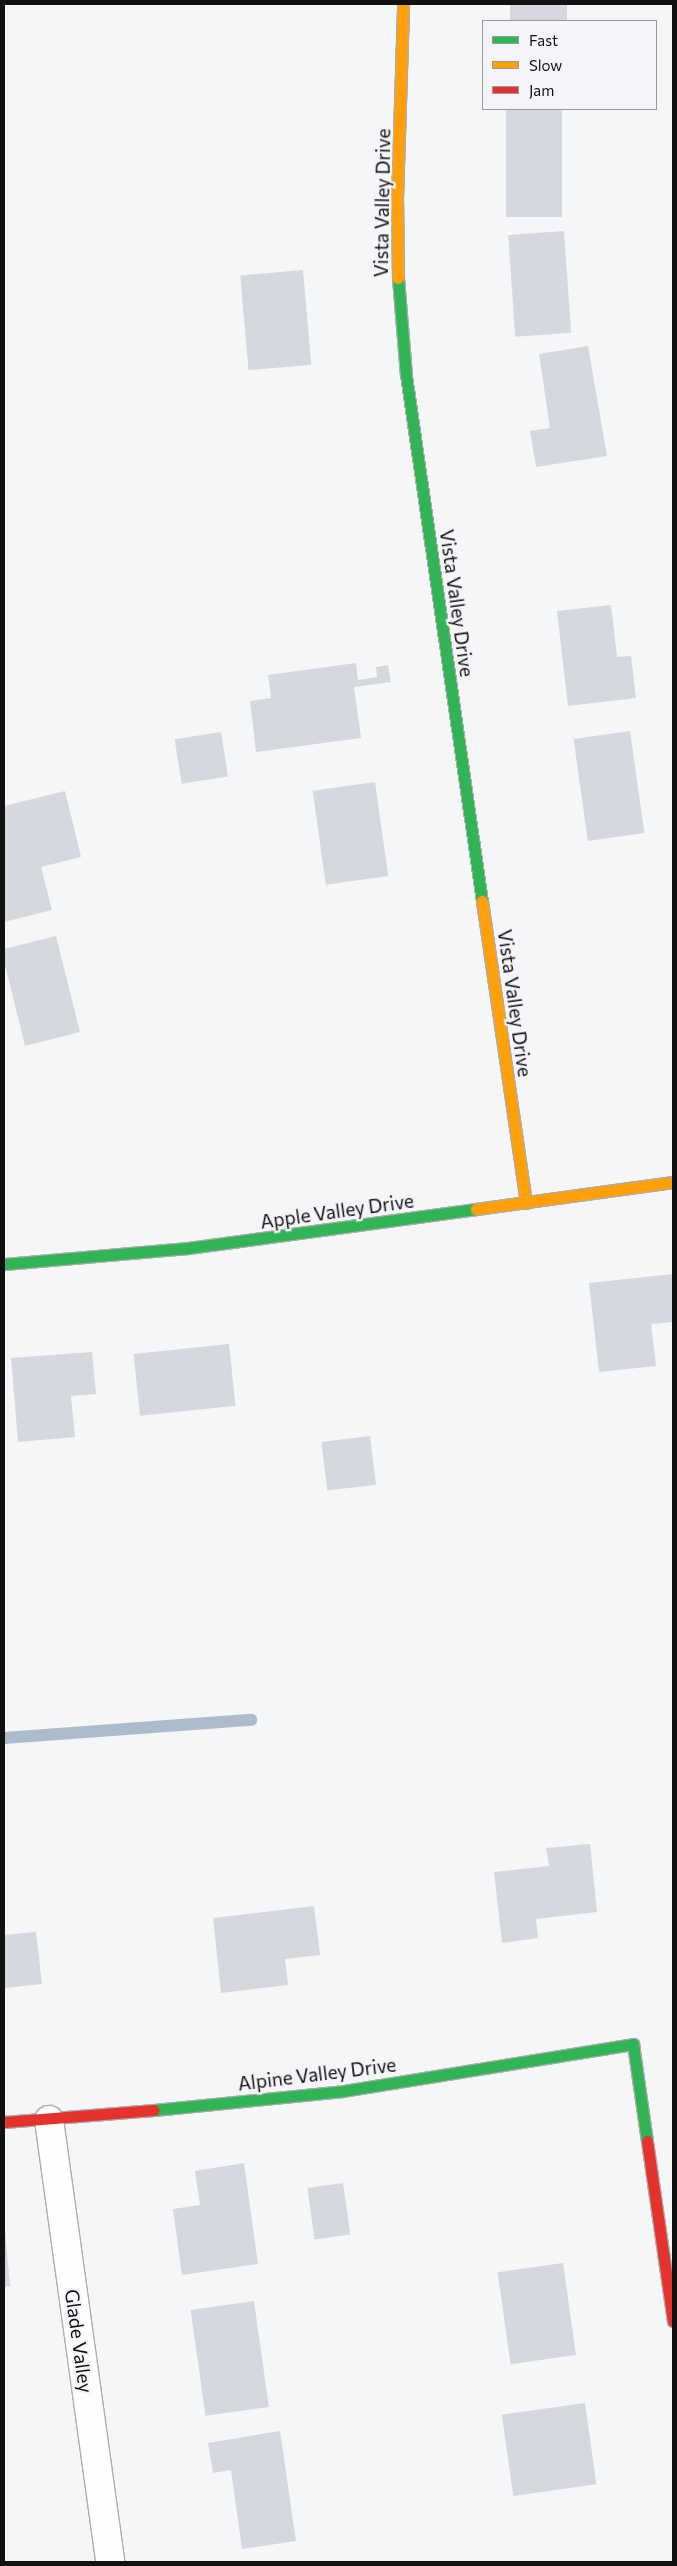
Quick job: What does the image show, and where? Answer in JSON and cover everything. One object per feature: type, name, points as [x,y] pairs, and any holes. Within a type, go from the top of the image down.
[{"type":"street","name":"Vista Valley Drive","points":[[404,4],[398,208],[398,285],[406,375],[526,1203]]},
{"type":"street","name":"Apple Valley Drive","points":[[4,1264],[188,1248],[673,1182]]},
{"type":"street","name":"Alpine Valley Drive","points":[[4,2122],[49,2120],[343,2091],[633,2044],[673,2321]]},
{"type":"street","name":"Glade Valley","points":[[49,2120],[110,2562]]},
{"type":"building","points":[[510,4],[567,4],[567,20],[510,20]]},
{"type":"building","points":[[506,110],[562,110],[562,217],[506,217]]},
{"type":"building","points":[[564,231],[571,333],[515,337],[508,235]]},
{"type":"building","points":[[303,270],[311,365],[249,370],[240,275]]},
{"type":"building","points":[[588,346],[607,456],[536,467],[530,431],[550,428],[539,354]]},
{"type":"building","points":[[611,605],[617,657],[631,656],[636,698],[568,706],[557,611]]},
{"type":"building","points":[[356,663],[358,680],[377,677],[376,667],[388,665],[391,682],[354,687],[361,738],[256,752],[250,701],[271,698],[268,675]]},
{"type":"building","points":[[630,731],[644,833],[588,841],[574,739]]},
{"type":"building","points":[[221,732],[228,776],[182,784],[175,739]]},
{"type":"building","points":[[375,782],[388,876],[326,885],[313,791]]},
{"type":"building","points":[[65,791],[81,857],[41,867],[52,910],[4,922],[4,806]]},
{"type":"building","points":[[56,936],[80,1032],[25,1046],[4,961],[4,949]]},
{"type":"building","points":[[673,1274],[673,1322],[651,1324],[656,1366],[599,1372],[589,1283]]},
{"type":"building","points":[[229,1344],[235,1406],[140,1416],[134,1354]]},
{"type":"building","points":[[92,1352],[96,1394],[71,1396],[75,1437],[18,1442],[11,1358]]},
{"type":"building","points":[[370,1436],[376,1485],[327,1491],[321,1442]]},
{"type":"building","points":[[590,1844],[597,1912],[536,1919],[538,1938],[502,1943],[494,1872],[549,1866],[546,1848]]},
{"type":"building","points":[[314,1906],[320,1955],[285,1959],[288,1985],[221,1993],[213,1918]]},
{"type":"building","points":[[36,1932],[42,1984],[4,1988],[4,1935]]},
{"type":"building","points":[[244,2163],[258,2264],[182,2275],[173,2209],[200,2205],[195,2171]]},
{"type":"building","points":[[343,2183],[350,2234],[315,2240],[307,2188]]},
{"type":"building","points":[[4,2231],[10,2286],[4,2287]]},
{"type":"building","points":[[563,2263],[576,2355],[511,2364],[498,2272]]},
{"type":"building","points":[[254,2301],[269,2407],[206,2416],[191,2310]]},
{"type":"building","points":[[585,2403],[596,2484],[513,2496],[502,2415]]},
{"type":"building","points":[[280,2431],[296,2541],[242,2549],[231,2470],[213,2473],[208,2443]]},
{"type":"waterway","points":[[4,1738],[251,1720]]},
{"type":"traffic: fast","points":[[398,278],[406,375],[482,901]]},
{"type":"traffic: fast","points":[[4,1264],[188,1248],[476,1209]]},
{"type":"traffic: fast","points":[[154,2110],[343,2091],[633,2044],[647,2141]]},
{"type":"traffic: slow","points":[[398,278],[397,199],[403,4]]},
{"type":"traffic: slow","points":[[482,901],[526,1203]]},
{"type":"traffic: slow","points":[[476,1209],[673,1182]]},
{"type":"traffic: jam","points":[[4,2122],[154,2110]]},
{"type":"traffic: jam","points":[[647,2141],[673,2321]]}]
